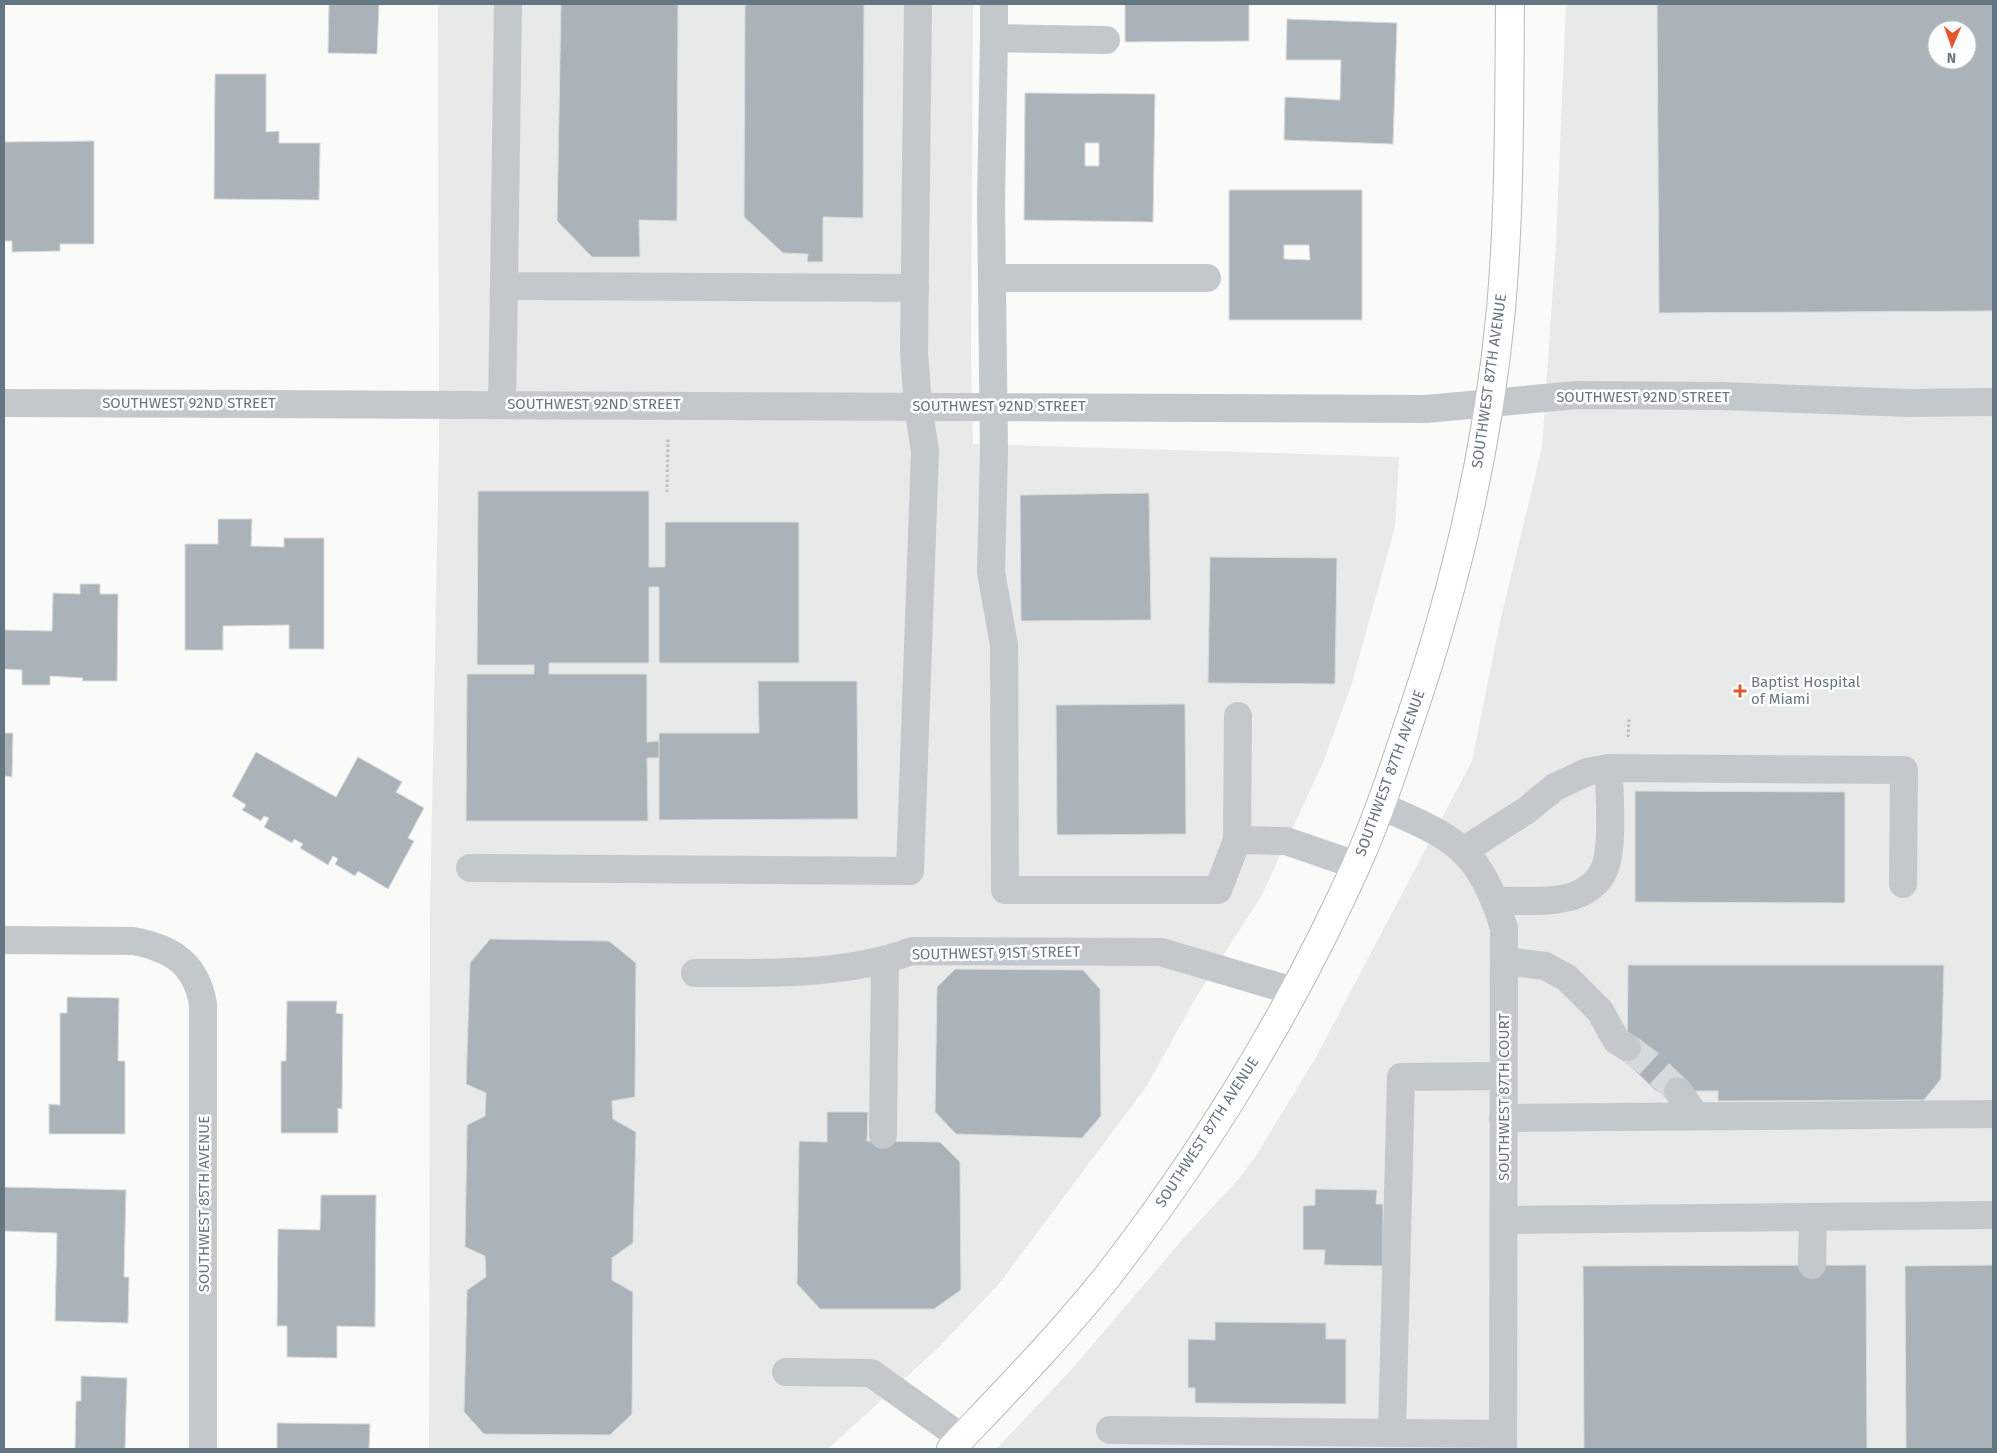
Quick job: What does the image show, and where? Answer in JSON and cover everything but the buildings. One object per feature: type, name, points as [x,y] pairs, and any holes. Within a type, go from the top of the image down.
[{"type":"main road","name":"SOUTHWEST 87TH AVENUE","points":[[956,1444],[1074,1315],[1134,1241],[1214,1127],[1294,992],[1356,866],[1381,806],[1444,614],[1469,512],[1489,403],[1500,312],[1506,231],[1510,4]]},
{"type":"street","points":[[502,404],[508,4]]},
{"type":"street","points":[[470,868],[910,871],[925,451],[918,406],[914,352],[918,4]]},
{"type":"street","points":[[994,4],[990,200],[994,452],[991,572],[1004,644],[1005,890],[1218,890],[1238,840],[1238,716]]},
{"type":"street","points":[[994,38],[1106,40]]},
{"type":"street","points":[[992,278],[1208,278]]},
{"type":"street","points":[[504,286],[915,288]]},
{"type":"street","name":"SOUTHWEST 92ND STREET","points":[[4,403],[1426,409],[1577,395],[1720,396],[1909,403],[1993,402]]},
{"type":"street","points":[[1463,850],[1527,810],[1555,787],[1587,772],[1609,768],[1904,770],[1903,884]]},
{"type":"street","points":[[1496,901],[1557,899],[1575,895],[1591,887],[1603,873],[1609,858],[1609,768]]},
{"type":"street","name":"SOUTHWEST 87TH COURT","points":[[1381,806],[1433,828],[1463,850],[1483,874],[1496,901],[1504,928],[1503,1442]]},
{"type":"street","points":[[1238,840],[1286,841],[1356,866]]},
{"type":"street","name":"SOUTHWEST 85TH AVENUE","points":[[4,940],[132,941],[157,947],[186,963],[195,975],[203,1004],[205,1228],[203,1449]]},
{"type":"street","name":"SOUTHWEST 91ST STREET","points":[[695,974],[788,973],[885,962],[912,951],[1161,952],[1294,992]]},
{"type":"street","points":[[1505,961],[1545,966],[1568,978],[1600,1012],[1616,1040],[1627,1047]]},
{"type":"street","points":[[883,1135],[885,962]]},
{"type":"street","points":[[1392,1433],[1401,1077],[1503,1076]]},
{"type":"street","points":[[1678,1091],[1696,1116]]},
{"type":"street","points":[[1503,1118],[1993,1114]]},
{"type":"street","points":[[1504,1220],[1993,1215]]},
{"type":"street","points":[[1812,1217],[1812,1265]]},
{"type":"street","points":[[786,1372],[872,1373],[956,1444]]},
{"type":"street","points":[[1110,1430],[1392,1433],[1503,1442]]},
{"type":"path","points":[[667,492],[668,438]]},
{"type":"path","points":[[1628,738],[1629,719]]},
{"type":"shaded area","points":[[438,4],[973,4],[971,356],[973,444],[1399,457],[1395,527],[1352,683],[1324,760],[1261,897],[1196,997],[1148,1084],[998,1285],[938,1348],[828,1449],[429,1449],[430,915],[439,442]]},
{"type":"shaded area","name":"Baptist Hospital of Miami","points":[[1566,4],[1993,4],[1993,1449],[996,1449],[1071,1370],[1188,1233],[1239,1179],[1255,1157],[1315,1059],[1472,761],[1500,622],[1542,447],[1556,243]]},
{"type":"tunnel","points":[[1627,1047],[1646,1061],[1678,1091]]},
{"type":"place","name":"Baptist Hospital of Miami","points":[[1740,691]]}]
